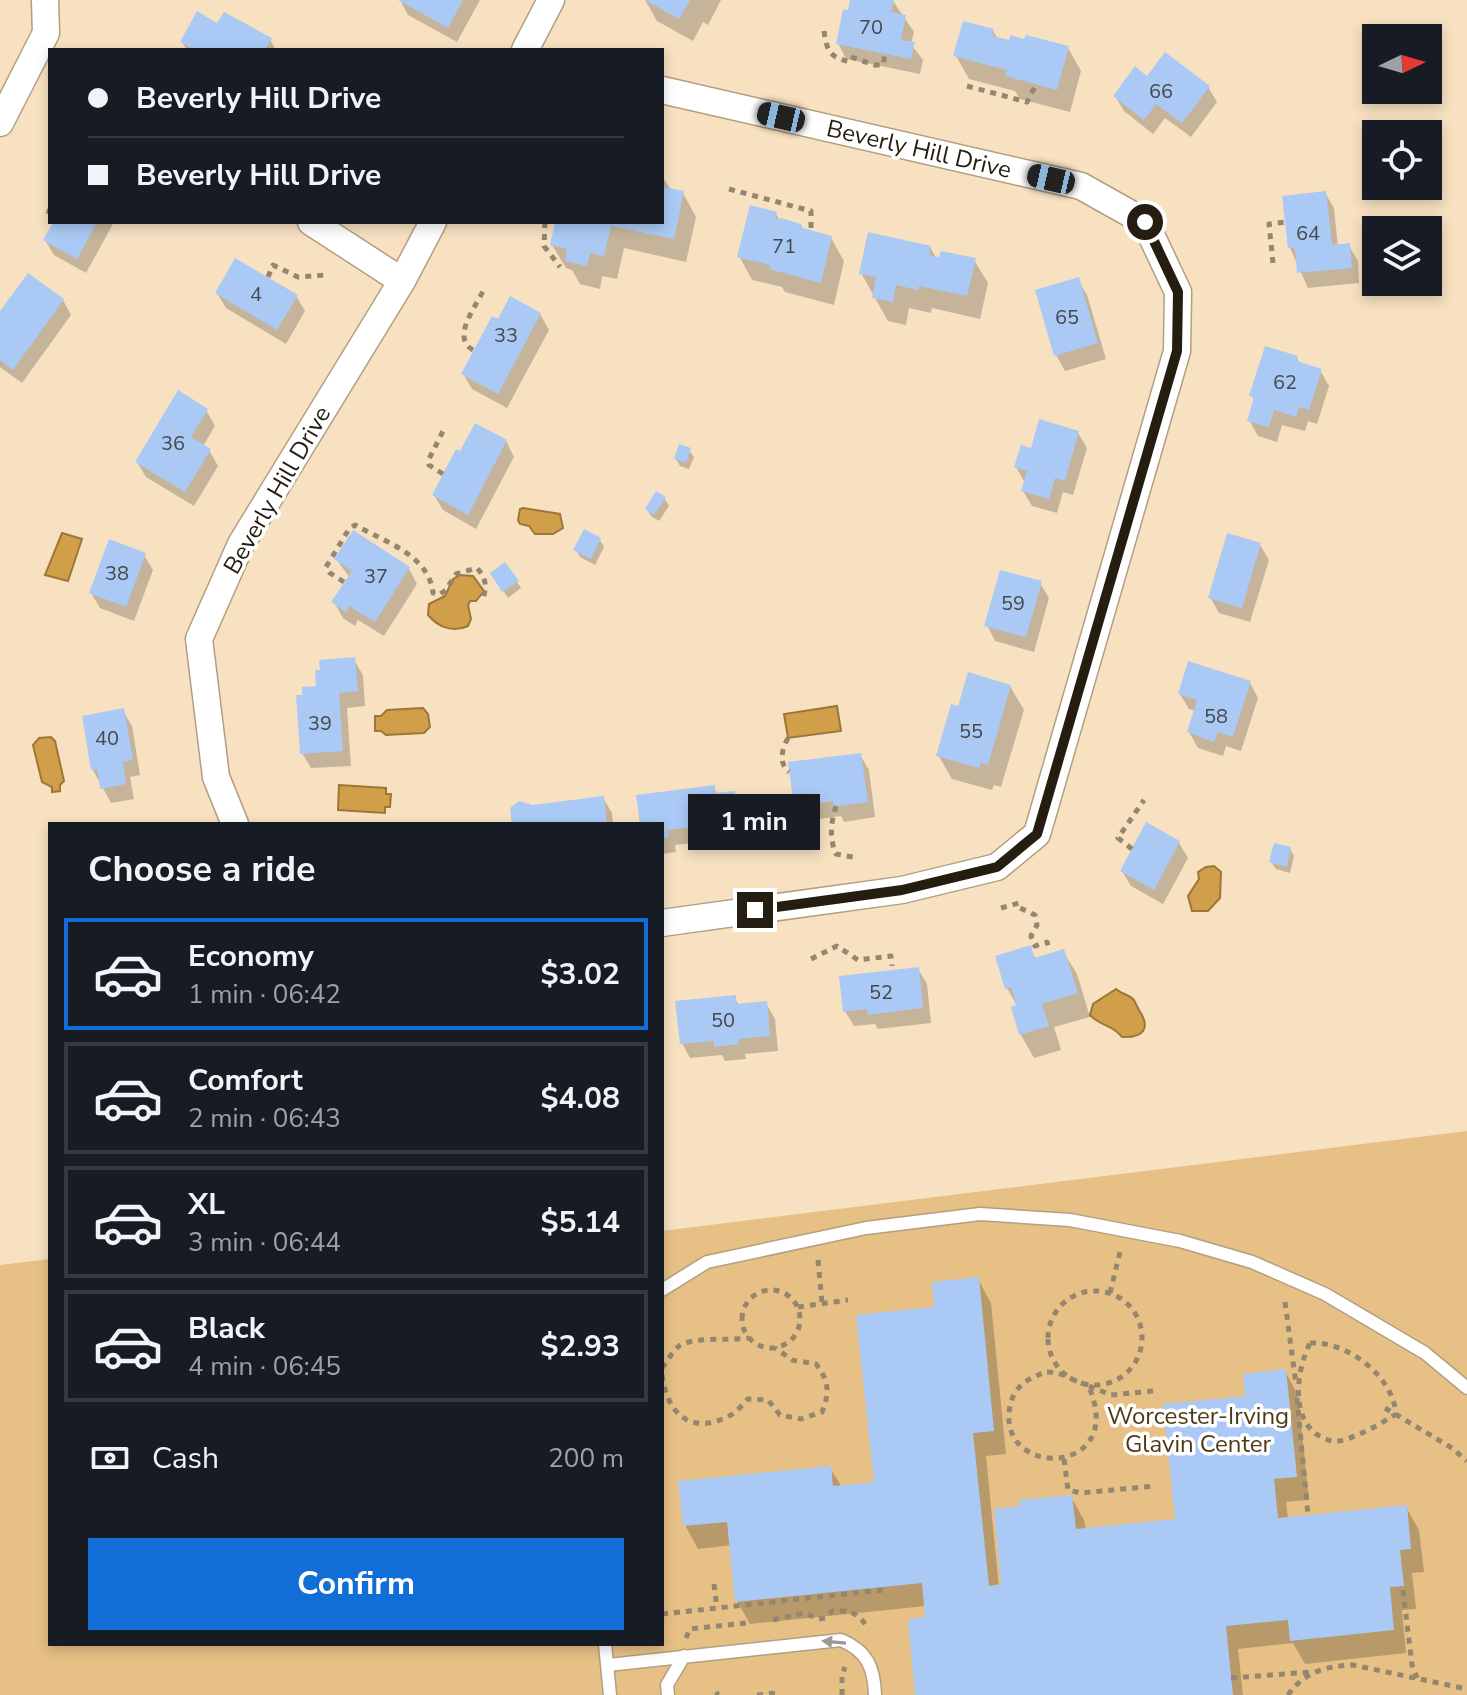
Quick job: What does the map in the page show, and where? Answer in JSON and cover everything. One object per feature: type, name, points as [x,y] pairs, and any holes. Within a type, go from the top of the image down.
[{"type":"street","points":[[0,123],[44,54],[45,0]]},
{"type":"street","points":[[526,48],[551,0]]},
{"type":"street","name":"Beverly Hill Drive","points":[[664,90],[1081,186],[1145,222],[1178,292],[1177,351],[1037,834],[997,867],[902,890],[664,923]]},
{"type":"street","points":[[314,224],[402,281]]},
{"type":"street","name":"Beverly Hill Drive","points":[[234,822],[216,777],[199,639],[241,544],[402,281],[432,224]]},
{"type":"lane","points":[[664,1289],[707,1262],[866,1228],[980,1214],[1070,1220],[1180,1241],[1252,1262],[1325,1294],[1425,1353],[1467,1388]]},
{"type":"lane","points":[[608,1665],[841,1640],[857,1647],[870,1661],[875,1695]]},
{"type":"lane","points":[[605,1646],[610,1695]]},
{"type":"lane","points":[[668,1695],[667,1685],[684,1656]]},
{"type":"path","points":[[824,31],[833,58],[883,65],[885,54]]},
{"type":"path","points":[[967,86],[1027,102],[1036,85]]},
{"type":"path","points":[[729,189],[811,211],[811,230]]},
{"type":"path","points":[[1273,263],[1269,224],[1285,222]]},
{"type":"path","points":[[545,224],[544,246],[560,267]]},
{"type":"path","points":[[268,277],[273,265],[298,277],[326,275]]},
{"type":"path","points":[[473,350],[463,340],[464,330],[483,291]]},
{"type":"path","points":[[443,474],[428,461],[445,427]]},
{"type":"path","points":[[344,582],[326,567],[349,529],[355,525],[422,564],[431,577],[433,593],[439,595],[446,590],[456,574],[477,568],[484,576],[486,587],[483,599]]},
{"type":"path","points":[[788,738],[782,749],[782,762],[789,772]]},
{"type":"path","points":[[1132,849],[1118,838],[1144,800]]},
{"type":"path","points":[[836,806],[831,843],[836,854],[858,858]]},
{"type":"path","points":[[1001,908],[1019,903],[1020,908],[1035,915],[1037,925],[1031,936],[1035,946],[1047,942],[1049,949]]},
{"type":"path","points":[[811,959],[837,946],[858,960],[891,956],[892,966]]},
{"type":"path","points":[[1110,1293],[1120,1252]]},
{"type":"path","points":[[817,1259],[822,1303]]},
{"type":"path","points":[[664,1392],[677,1415],[690,1422],[710,1422],[731,1416],[748,1399],[768,1400],[780,1415],[801,1419],[822,1412],[828,1396],[826,1377],[816,1364],[792,1360],[775,1348],[757,1344],[744,1330],[743,1310],[755,1295],[774,1290],[792,1299],[800,1316],[791,1340],[775,1348]]},
{"type":"path","points":[[1088,1385],[1103,1385],[1118,1380],[1130,1370],[1138,1357],[1142,1341],[1141,1326],[1124,1301],[1110,1293],[1095,1290],[1079,1293],[1065,1301],[1055,1313],[1048,1327],[1052,1358],[1069,1378],[1111,1395],[1153,1391]]},
{"type":"path","points":[[797,1307],[848,1300]]},
{"type":"path","points":[[1285,1302],[1308,1515]]},
{"type":"path","points":[[664,1365],[679,1345],[704,1339],[728,1342],[749,1338]]},
{"type":"path","points":[[1310,1343],[1323,1343],[1367,1365],[1395,1400],[1396,1414],[1344,1441],[1332,1441],[1315,1432],[1305,1418],[1297,1391],[1301,1362],[1310,1343]]},
{"type":"path","points":[[1061,1372],[1033,1376],[1013,1396],[1009,1410],[1015,1438],[1036,1457],[1064,1459],[1078,1453],[1089,1443],[1096,1430],[1098,1415],[1088,1385]]},
{"type":"path","points":[[1385,1408],[1452,1448],[1467,1461]]},
{"type":"path","points":[[1064,1459],[1068,1490],[1081,1493],[1155,1486]]},
{"type":"path","points":[[714,1584],[717,1608]]},
{"type":"path","points":[[664,1614],[883,1590]]},
{"type":"path","points":[[1403,1590],[1412,1665],[1418,1679]]},
{"type":"path","points":[[686,1643],[685,1634],[690,1629],[746,1623]]},
{"type":"path","points":[[842,1695],[842,1675],[849,1658]]},
{"type":"path","points":[[1231,1678],[1353,1665],[1467,1689]]},
{"type":"path","points":[[1404,1676],[1412,1665]]},
{"type":"path","points":[[1288,1695],[1298,1680],[1316,1671]]},
{"type":"path","points":[[757,1695],[777,1693]]},
{"type":"green space","name":"Worcester-Irving Glavin Center","points":[[1467,1131],[1467,1695],[0,1695],[0,1265],[48,1259],[48,1646],[664,1646],[664,1231]]},
{"type":"shaded area","points":[[523,508],[560,514],[563,528],[553,534],[535,534],[518,520]]},
{"type":"shaded area","points":[[62,533],[82,539],[68,581],[45,575]]},
{"type":"shaded area","points":[[460,575],[473,576],[484,591],[468,605],[471,619],[468,626],[451,629],[436,623],[428,615],[429,604],[445,596],[453,579]]},
{"type":"shaded area","points":[[837,706],[841,731],[788,738],[784,714]]},
{"type":"shaded area","points":[[423,708],[428,714],[430,727],[424,733],[386,735],[375,731],[375,716],[381,716],[387,710]]},
{"type":"shaded area","points":[[51,737],[55,741],[64,781],[60,791],[52,792],[52,787],[42,782],[33,745],[39,738]]},
{"type":"shaded area","points":[[339,785],[386,788],[386,794],[391,794],[390,807],[385,807],[385,813],[338,810]]},
{"type":"shaded area","points":[[1214,866],[1221,872],[1220,898],[1208,911],[1192,911],[1188,896],[1199,879],[1198,872]]},
{"type":"shaded area","points":[[1116,989],[1131,997],[1143,1016],[1145,1027],[1136,1036],[1122,1037],[1090,1015],[1093,1004]]},
{"type":"building","points":[[398,0],[463,0],[448,28]]},
{"type":"building","points":[[645,0],[690,0],[679,19]]},
{"type":"building","points":[[850,0],[894,0],[891,12],[906,15],[901,40],[915,42],[911,59],[836,44],[843,9],[848,10]]},
{"type":"building","points":[[197,11],[217,23],[224,12],[272,38],[266,48],[191,48],[180,42]]},
{"type":"building","points":[[963,21],[994,29],[993,36],[1009,40],[1010,35],[1024,39],[1026,35],[1069,46],[1057,90],[1005,76],[1007,70],[953,56]]},
{"type":"building","points":[[1165,52],[1210,86],[1182,123],[1156,104],[1144,120],[1113,96],[1135,66],[1147,76]]},
{"type":"building","points":[[664,187],[684,191],[674,239],[611,226],[604,256],[590,253],[587,266],[565,261],[567,249],[550,245],[555,224],[664,224]]},
{"type":"building","points":[[1326,191],[1332,245],[1350,243],[1352,268],[1297,273],[1295,248],[1288,248],[1282,196]]},
{"type":"building","points":[[750,205],[777,212],[775,220],[781,218],[832,236],[821,283],[737,257]]},
{"type":"building","points":[[52,224],[96,224],[77,259],[43,240]]},
{"type":"building","points":[[868,232],[931,246],[929,255],[939,257],[941,251],[976,258],[967,296],[919,286],[918,290],[896,285],[893,302],[872,298],[876,277],[859,274]]},
{"type":"building","points":[[235,258],[298,295],[277,330],[215,293]]},
{"type":"building","points":[[28,273],[64,299],[13,370],[0,360],[0,311]]},
{"type":"building","points":[[1079,277],[1098,343],[1054,356],[1035,290]]},
{"type":"building","points":[[510,296],[541,313],[498,394],[461,374],[492,316],[498,319]]},
{"type":"building","points":[[1265,346],[1298,356],[1297,361],[1322,369],[1309,410],[1299,407],[1296,417],[1274,410],[1269,427],[1247,421],[1254,397],[1249,396]]},
{"type":"building","points":[[178,390],[208,409],[191,437],[211,449],[185,492],[135,462]]},
{"type":"building","points":[[1039,419],[1079,431],[1065,481],[1055,478],[1049,499],[1021,491],[1027,471],[1014,467],[1021,445],[1031,448]]},
{"type":"building","points":[[475,423],[507,440],[468,515],[432,495],[456,449],[460,451]]},
{"type":"building","points":[[679,444],[691,448],[686,463],[674,459]]},
{"type":"building","points":[[656,491],[666,497],[654,515],[645,509]]},
{"type":"building","points":[[584,529],[601,538],[591,559],[573,550]]},
{"type":"building","points":[[353,530],[410,567],[375,622],[349,606],[346,612],[331,602],[352,571],[334,559]]},
{"type":"building","points":[[1227,533],[1261,543],[1242,608],[1208,598]]},
{"type":"building","points":[[109,539],[146,553],[126,607],[89,593]]},
{"type":"building","points":[[505,562],[519,581],[502,592],[490,573]]},
{"type":"building","points":[[1000,570],[1042,581],[1026,637],[984,626]]},
{"type":"building","points":[[355,657],[358,691],[339,693],[343,751],[300,754],[296,695],[302,695],[302,687],[316,686],[315,670],[320,670],[319,660]]},
{"type":"building","points":[[1188,661],[1251,681],[1233,737],[1218,732],[1214,742],[1187,732],[1197,700],[1178,694]]},
{"type":"building","points":[[968,672],[1011,685],[988,765],[981,763],[979,768],[936,756],[951,704],[958,706]]},
{"type":"building","points":[[124,708],[133,760],[123,762],[126,784],[100,789],[97,769],[91,770],[82,716]]},
{"type":"building","points":[[861,753],[868,802],[833,807],[833,801],[794,806],[788,762]]},
{"type":"building","points":[[715,785],[715,793],[735,791],[739,828],[709,832],[707,825],[668,830],[669,837],[664,838],[664,822],[640,822],[636,795]]},
{"type":"building","points":[[604,796],[607,822],[512,822],[510,808],[519,801],[532,805]]},
{"type":"building","points":[[1146,822],[1180,841],[1154,890],[1120,871]]},
{"type":"building","points":[[1274,843],[1291,847],[1287,867],[1269,862]]},
{"type":"building","points":[[1031,945],[1034,958],[1064,949],[1078,993],[1042,1004],[1049,1026],[1019,1035],[1011,1007],[1016,1005],[1011,987],[1005,989],[995,956]]},
{"type":"building","points":[[919,967],[923,1008],[867,1015],[867,1009],[843,1012],[839,976]]},
{"type":"building","points":[[736,995],[736,1004],[767,1001],[770,1036],[738,1039],[739,1044],[714,1047],[714,1041],[680,1044],[675,1001]]},
{"type":"building","points":[[979,1277],[994,1431],[973,1433],[989,1586],[1001,1584],[994,1509],[1020,1506],[1019,1500],[1072,1495],[1076,1529],[1175,1519],[1163,1404],[1245,1396],[1243,1374],[1286,1369],[1297,1477],[1274,1479],[1278,1518],[1407,1505],[1411,1549],[1400,1550],[1404,1586],[1390,1587],[1394,1630],[1290,1641],[1288,1620],[1226,1626],[1233,1695],[915,1695],[908,1619],[925,1617],[922,1583],[735,1602],[727,1522],[683,1526],[678,1481],[831,1466],[833,1486],[874,1482],[856,1315],[934,1307],[932,1282]]},
{"type":"route","points":[[755,910],[902,890],[997,867],[1037,834],[1177,351],[1178,292],[1145,222]]}]
